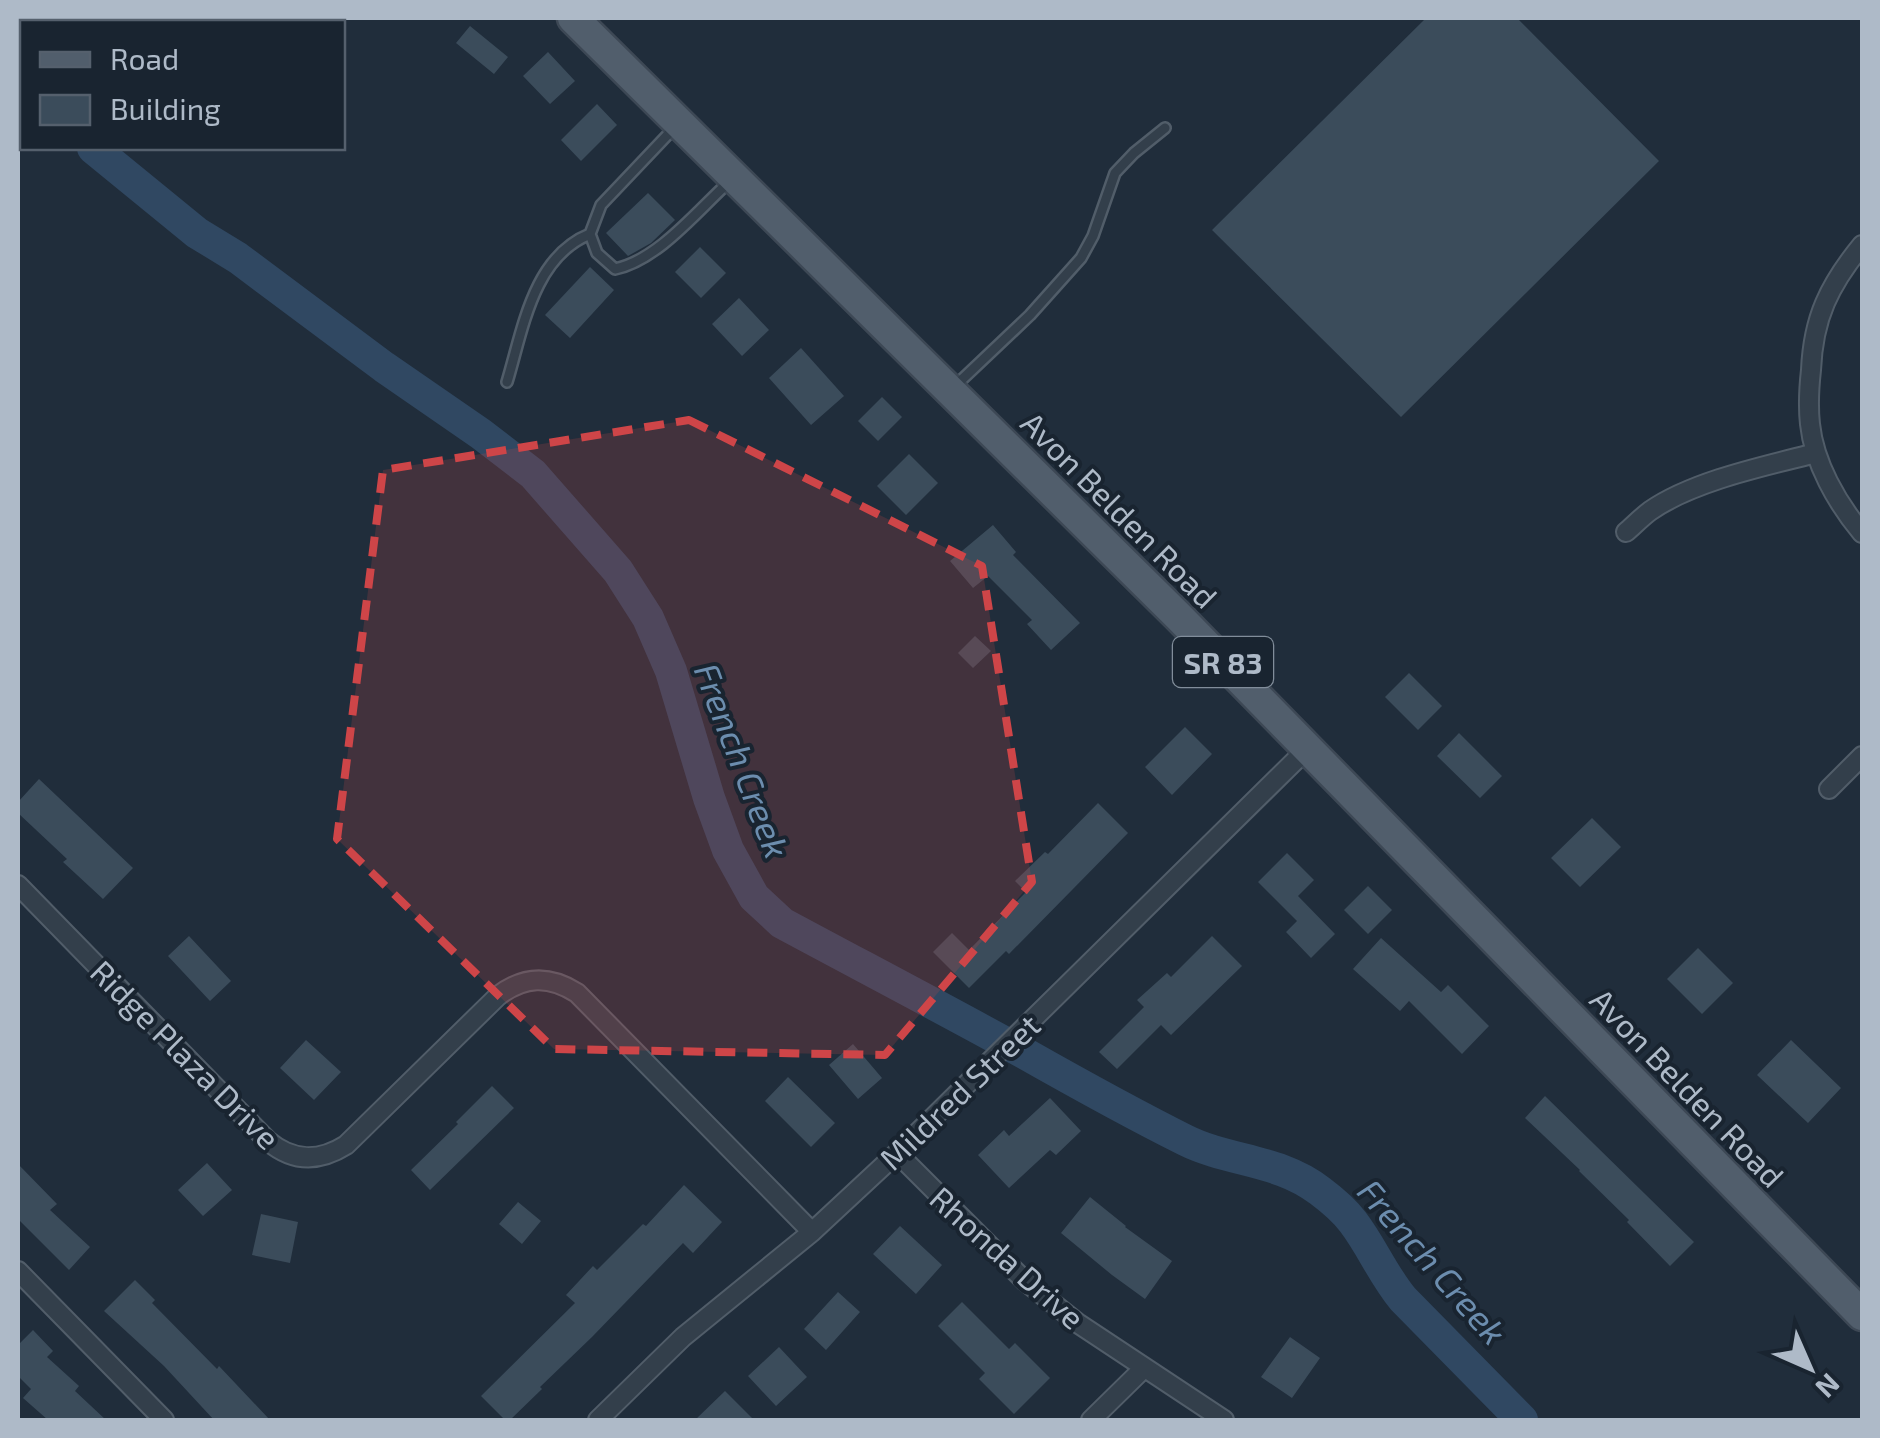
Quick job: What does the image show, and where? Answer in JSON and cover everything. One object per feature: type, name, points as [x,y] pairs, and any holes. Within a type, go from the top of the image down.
[{"type":"main road","name":"Avon Belden Road","points":[[573,18],[1308,748],[1862,1315]]},
{"type":"street","points":[[1862,245],[1825,302],[1816,331],[1808,398],[1816,454],[1833,490],[1862,533]]},
{"type":"street","points":[[1626,532],[1652,510],[1684,494],[1742,473],[1816,454]]},
{"type":"street","name":"Mildred Street","points":[[598,1420],[683,1338],[812,1232],[897,1152],[1308,748]]},
{"type":"street","points":[[1830,789],[1862,756]]},
{"type":"street","name":"Ridge Plaza Drive","points":[[18,885],[268,1141],[289,1155],[319,1158],[346,1146],[498,996],[524,981],[550,980],[576,993],[812,1232]]},
{"type":"street","name":"Rhonda Drive","points":[[897,1152],[1026,1281],[1079,1324],[1224,1420]]},
{"type":"street","points":[[18,1271],[164,1420]]},
{"type":"street","points":[[1091,1420],[1144,1368]]},
{"type":"lane","points":[[680,122],[601,205],[590,234],[597,253],[616,268],[650,256],[734,176]]},
{"type":"lane","points":[[951,390],[1081,258],[1116,173],[1164,128]]},
{"type":"lane","points":[[507,382],[524,322],[545,274],[572,241],[590,234]]},
{"type":"highlighted area","points":[[689,420],[982,566],[1032,882],[885,1055],[554,1049],[337,839],[383,470]]},
{"type":"building","points":[[1426,18],[1517,18],[1659,161],[1401,417],[1212,230]]},
{"type":"building","points":[[470,26],[508,57],[494,74],[456,43]]},
{"type":"building","points":[[548,52],[575,81],[550,104],[523,76]]},
{"type":"building","points":[[597,104],[617,125],[581,161],[561,140]]},
{"type":"building","points":[[648,193],[675,220],[651,243],[628,256],[606,233]]},
{"type":"building","points":[[700,247],[726,273],[701,298],[675,272]]},
{"type":"building","points":[[590,267],[614,290],[570,338],[545,315]]},
{"type":"building","points":[[739,298],[769,330],[742,356],[712,324]]},
{"type":"building","points":[[801,348],[844,396],[811,425],[769,378]]},
{"type":"building","points":[[882,397],[902,417],[878,441],[858,421]]},
{"type":"building","points":[[909,454],[938,483],[906,515],[877,486]]},
{"type":"building","points":[[993,525],[1016,552],[1013,555],[1080,623],[1051,650],[1027,624],[1032,620],[988,576],[973,588],[950,561]]},
{"type":"building","points":[[975,636],[991,651],[973,668],[958,653]]},
{"type":"building","points":[[1409,673],[1442,706],[1418,730],[1385,697]]},
{"type":"building","points":[[1185,727],[1212,754],[1172,795],[1145,767]]},
{"type":"building","points":[[1459,733],[1502,776],[1480,798],[1437,756]]},
{"type":"building","points":[[39,779],[133,868],[103,899],[18,813],[18,802]]},
{"type":"building","points":[[1098,803],[1128,833],[1009,954],[1006,951],[969,988],[933,952],[952,933],[969,950],[1026,892],[1015,881]]},
{"type":"building","points":[[1592,818],[1621,847],[1580,887],[1551,858]]},
{"type":"building","points":[[1287,853],[1314,880],[1298,896],[1335,934],[1311,958],[1286,932],[1297,921],[1258,882]]},
{"type":"building","points":[[1368,886],[1392,910],[1368,934],[1344,910]]},
{"type":"building","points":[[189,936],[231,981],[210,1001],[168,956]]},
{"type":"building","points":[[1212,936],[1242,966],[1171,1035],[1161,1025],[1117,1069],[1099,1052],[1144,1007],[1137,1000],[1167,973],[1171,977]]},
{"type":"building","points":[[1381,938],[1441,992],[1448,985],[1489,1026],[1462,1054],[1409,1001],[1400,1011],[1353,969]]},
{"type":"building","points":[[1698,948],[1733,983],[1702,1014],[1667,979]]},
{"type":"building","points":[[306,1040],[341,1072],[314,1100],[280,1068]]},
{"type":"building","points":[[1791,1040],[1841,1088],[1808,1123],[1757,1075]]},
{"type":"building","points":[[853,1044],[882,1078],[858,1099],[829,1065]]},
{"type":"building","points":[[788,1077],[835,1123],[811,1147],[765,1101]]},
{"type":"building","points":[[492,1086],[514,1108],[430,1190],[411,1170]]},
{"type":"building","points":[[1545,1096],[1694,1242],[1670,1266],[1525,1118]]},
{"type":"building","points":[[1050,1098],[1081,1131],[1056,1155],[1050,1150],[1009,1188],[978,1155],[1004,1130],[1009,1136]]},
{"type":"building","points":[[207,1163],[232,1190],[203,1216],[178,1190]]},
{"type":"building","points":[[18,1164],[57,1204],[50,1210],[90,1247],[69,1270],[18,1219]]},
{"type":"building","points":[[684,1185],[722,1222],[693,1253],[683,1243],[542,1389],[510,1420],[505,1420],[481,1396],[575,1303],[566,1295],[593,1266],[597,1270]]},
{"type":"building","points":[[1090,1197],[1172,1261],[1145,1299],[1061,1233]]},
{"type":"building","points":[[518,1202],[541,1221],[522,1244],[499,1224]]},
{"type":"building","points":[[261,1214],[298,1222],[290,1263],[252,1255]]},
{"type":"building","points":[[900,1226],[942,1265],[916,1294],[873,1254]]},
{"type":"building","points":[[135,1280],[155,1300],[152,1303],[270,1420],[214,1420],[164,1366],[104,1311]]},
{"type":"building","points":[[838,1292],[860,1312],[826,1350],[804,1329]]},
{"type":"building","points":[[962,1302],[1009,1349],[1015,1343],[1050,1378],[1014,1414],[979,1379],[985,1373],[938,1326]]},
{"type":"building","points":[[33,1330],[53,1351],[47,1357],[79,1386],[75,1391],[106,1420],[48,1420],[23,1398],[31,1389],[18,1376],[18,1345]]},
{"type":"building","points":[[1290,1337],[1320,1358],[1292,1398],[1261,1377]]},
{"type":"building","points":[[779,1347],[807,1377],[776,1406],[748,1376]]},
{"type":"building","points":[[725,1391],[754,1420],[695,1420]]},
{"type":"waterway","name":"French Creek","points":[[95,150],[197,233],[238,258],[533,474],[618,571],[648,618],[671,671],[728,850],[754,897],[782,923],[1185,1140],[1288,1173],[1320,1191],[1353,1222],[1403,1299],[1522,1420]]}]
